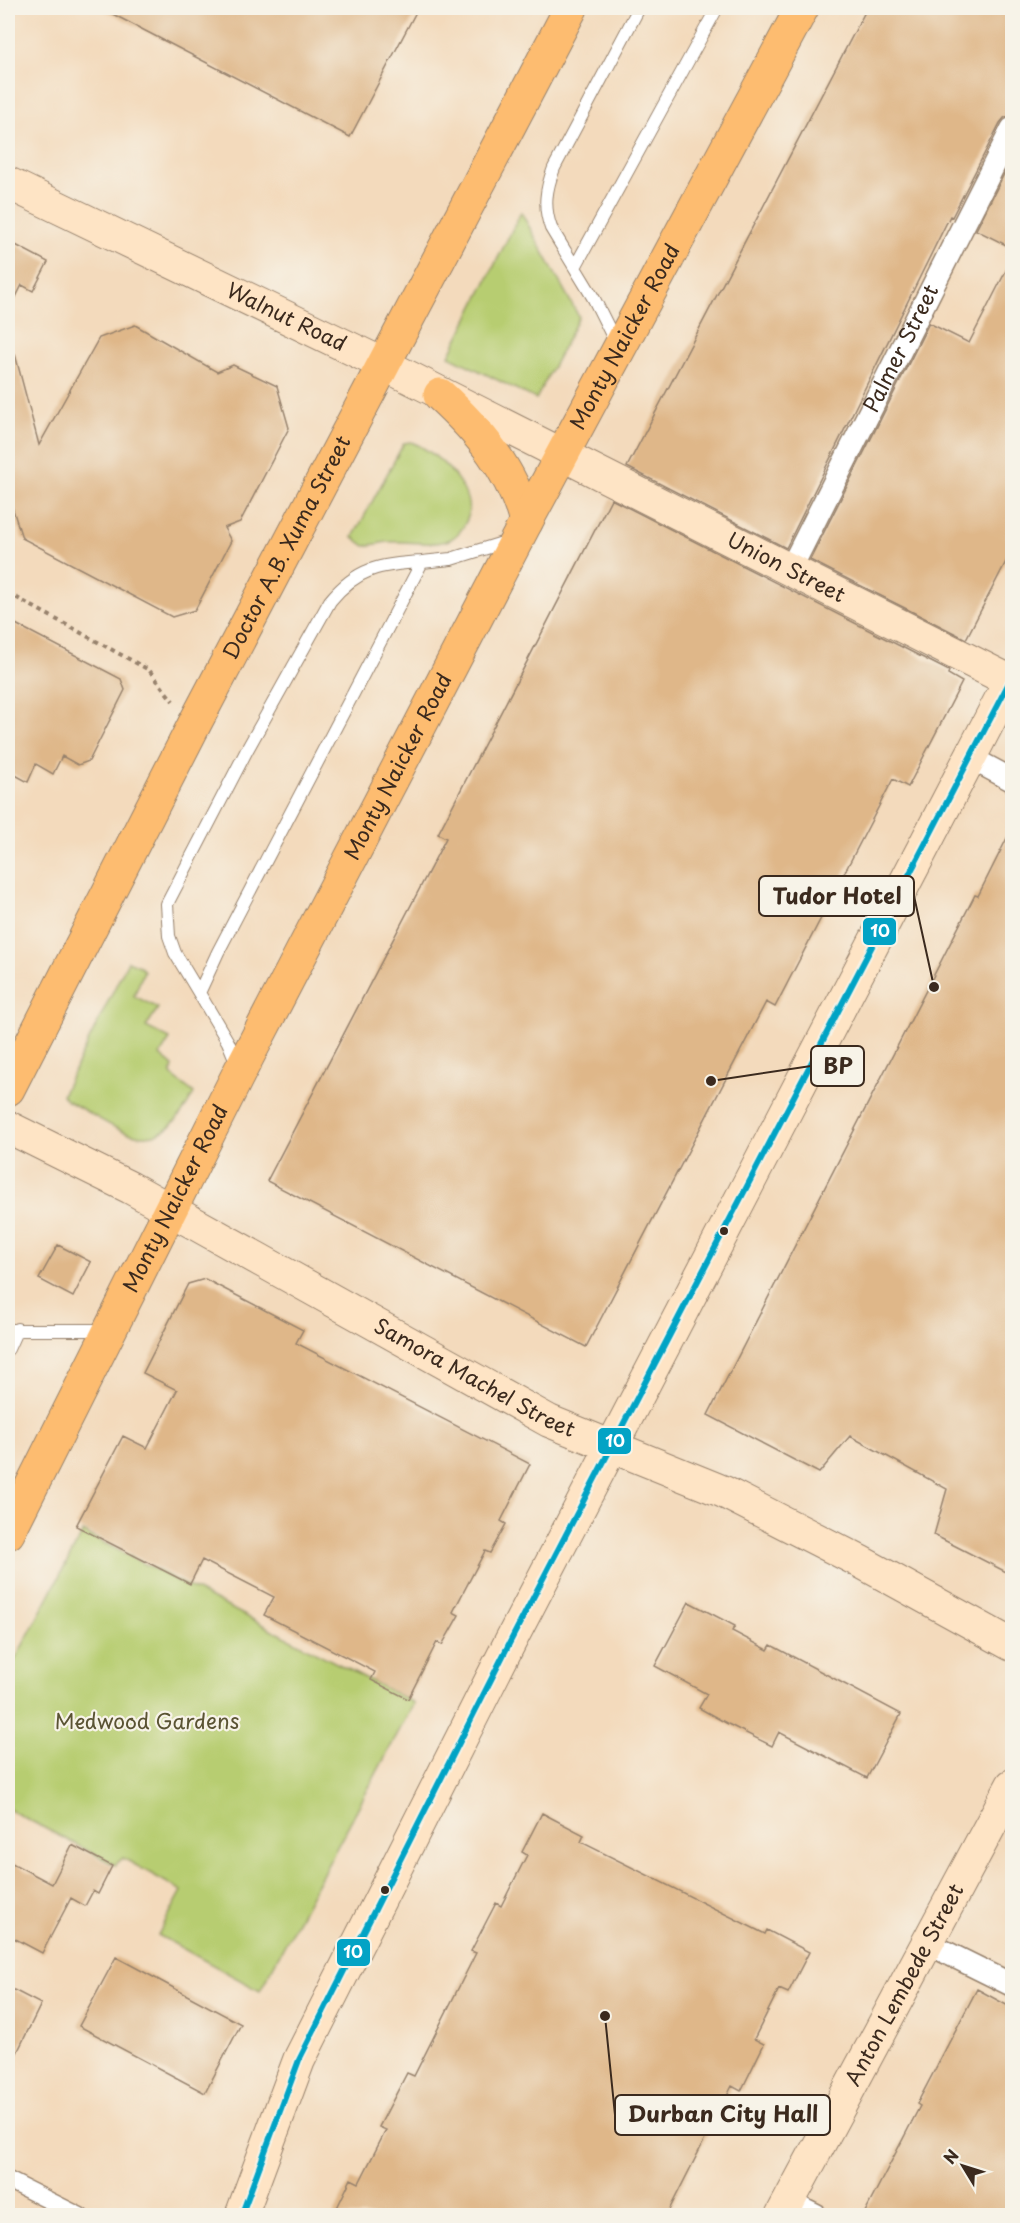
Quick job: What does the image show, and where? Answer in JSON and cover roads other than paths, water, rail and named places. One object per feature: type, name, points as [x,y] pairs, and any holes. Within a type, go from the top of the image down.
[{"type":"main road","name":"Doctor A.B. Xuma Street","points":[[8,1089],[195,723],[571,8]]},
{"type":"main road","name":"Monty Naicker Road","points":[[8,1533],[240,1071],[562,456],[802,8]]},
{"type":"main road","name":"Walnut Road","points":[[8,183],[382,364],[562,456]]},
{"type":"main road","points":[[440,395],[485,441],[508,473],[519,494],[523,530]]},
{"type":"main road","name":"Union Street","points":[[562,456],[1011,679]]},
{"type":"main road","points":[[241,2216],[299,2060],[612,1445],[1011,679]]},
{"type":"main road","name":"Samora Machel Street","points":[[8,1127],[171,1211],[549,1421],[724,1492],[861,1562],[1012,1645]]},
{"type":"main road","name":"Anton Lembede Street","points":[[785,2209],[1012,1785]]},
{"type":"street","name":"Palmer Street","points":[[790,570],[1012,129]]},
{"type":"street","points":[[971,758],[1012,780]]},
{"type":"street","points":[[927,1943],[1012,1985]]},
{"type":"street","points":[[8,2180],[80,2216]]},
{"type":"street","points":[[785,2209],[816,2216]]},
{"type":"lane","points":[[619,349],[549,221],[546,189],[554,168],[639,8]]},
{"type":"lane","points":[[575,267],[717,8]]},
{"type":"lane","points":[[240,1071],[228,1042],[175,953],[169,936],[167,904],[210,820],[330,601],[344,584],[366,570],[393,564],[451,559],[523,530]]},
{"type":"lane","points":[[199,993],[218,952],[422,562]]},
{"type":"lane","points":[[8,1349],[12,1330],[111,1329]]},
{"type":"place","name":"Tudor Hotel","points":[[934,987]]},
{"type":"place","name":"BP","points":[[711,1081]]},
{"type":"place","name":"Durban City Hall","points":[[605,2016]]},
{"type":"park label","name":"Medwood Gardens","points":[[147,1722]]}]
